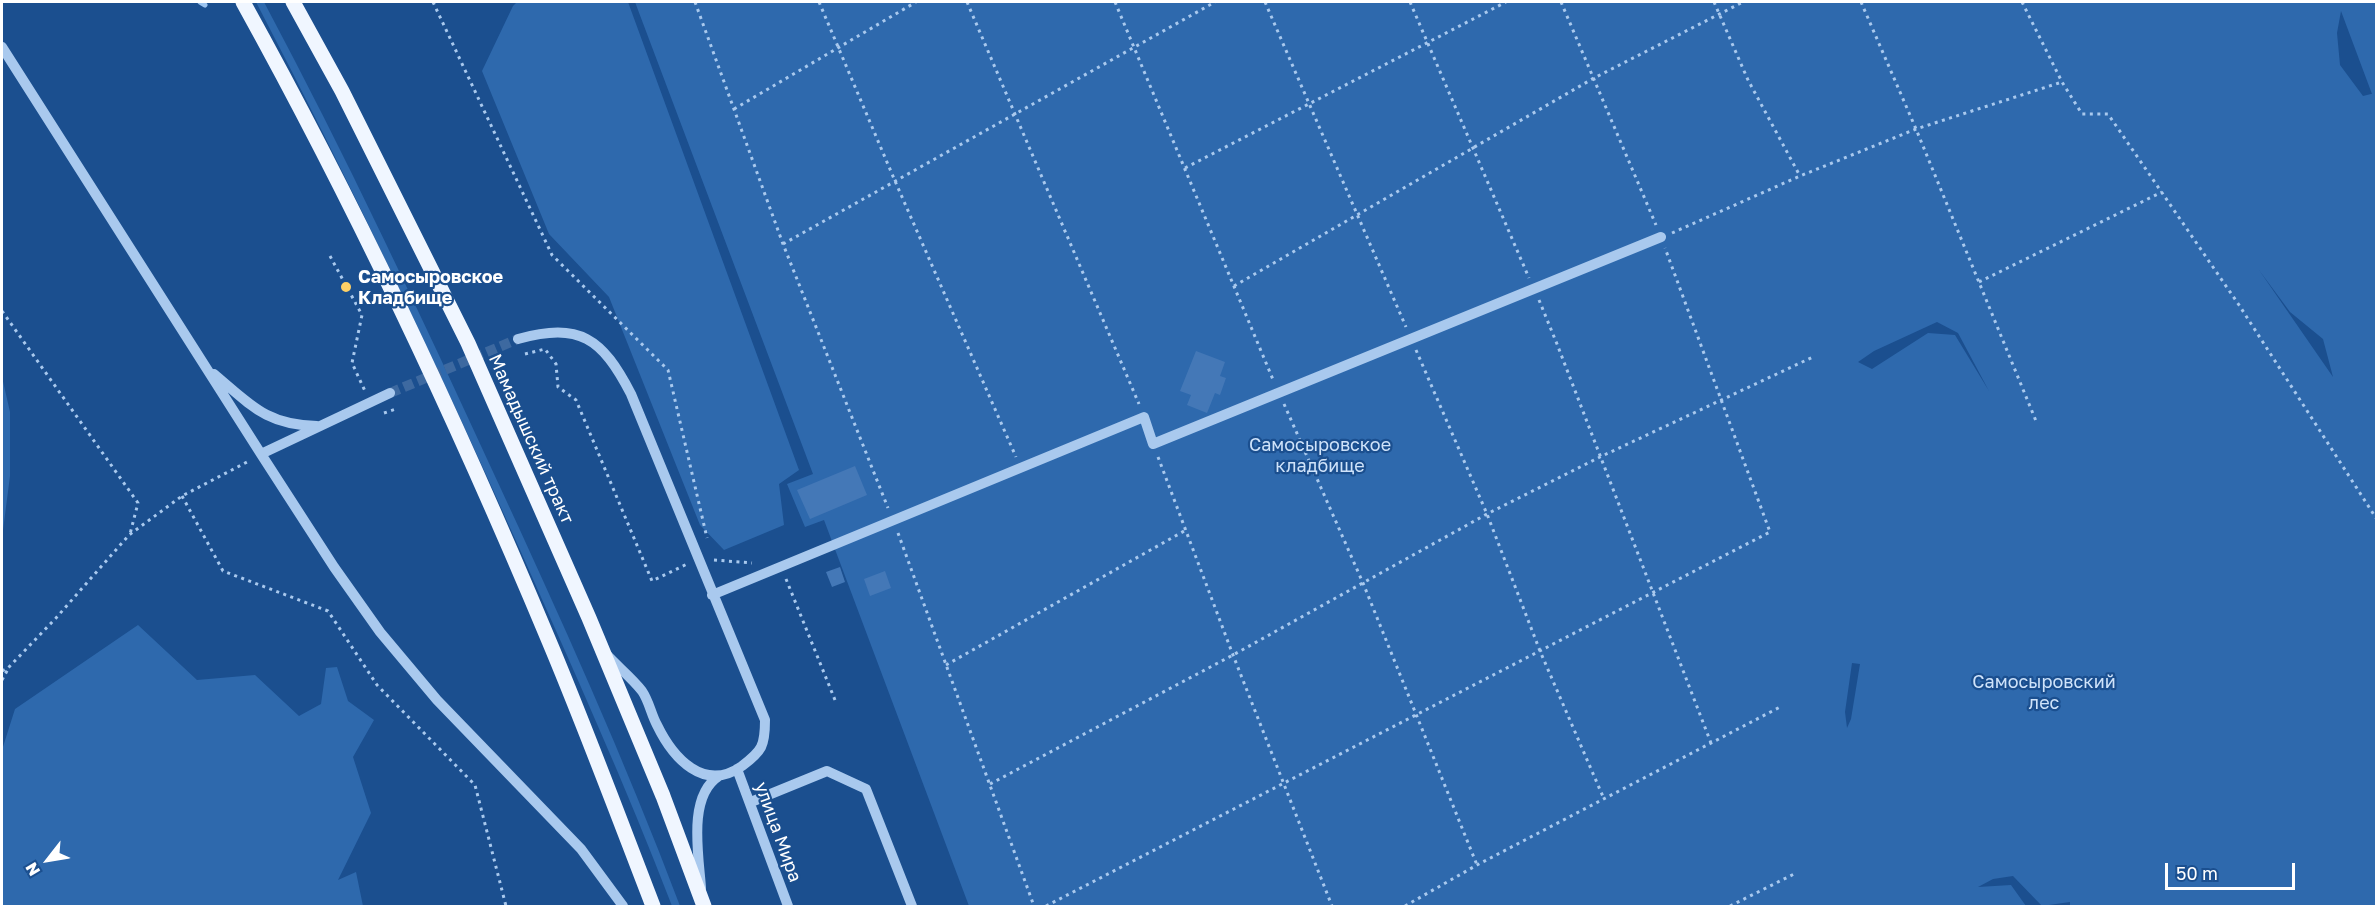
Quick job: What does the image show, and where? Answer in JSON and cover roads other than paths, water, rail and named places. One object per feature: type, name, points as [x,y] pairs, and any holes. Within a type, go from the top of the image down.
[{"type":"main road","points":[[243,2],[303,110],[427,362],[549,642],[653,906]]},
{"type":"main road","name":"Мамадышский тракт","points":[[293,2],[342,91],[468,343],[663,796],[703,903]]},
{"type":"street","points":[[2,47],[334,567],[380,632],[437,700],[581,849],[623,906]]},
{"type":"street","points":[[712,595],[1144,417],[1153,444],[1661,237]]},
{"type":"street","points":[[518,339],[539,333],[565,332],[587,338],[603,350],[618,369],[631,394],[765,720],[765,741],[757,754],[737,769],[713,779],[706,789],[698,819],[703,903]]},
{"type":"street","points":[[205,367],[274,420],[294,425],[320,426]]},
{"type":"street","points":[[261,454],[390,393]]},
{"type":"street","points":[[601,649],[643,692],[656,725],[679,758],[697,772],[706,776],[719,776]]},
{"type":"street","name":"улица Мира","points":[[737,769],[751,801],[788,906]]},
{"type":"street","points":[[751,801],[827,771],[866,789],[912,906]]},
{"type":"waterway","points":[[200,2],[205,5]]},
{"type":"tunnel","points":[[390,393],[518,339]]},
{"type":"place","name":"Самосыровское Кладбище","points":[[346,287]]},
{"type":"park label","name":"Самосыровское кладбище","points":[[1320,455]]},
{"type":"park label","name":"Самосыровский лес","points":[[2044,692]]}]
